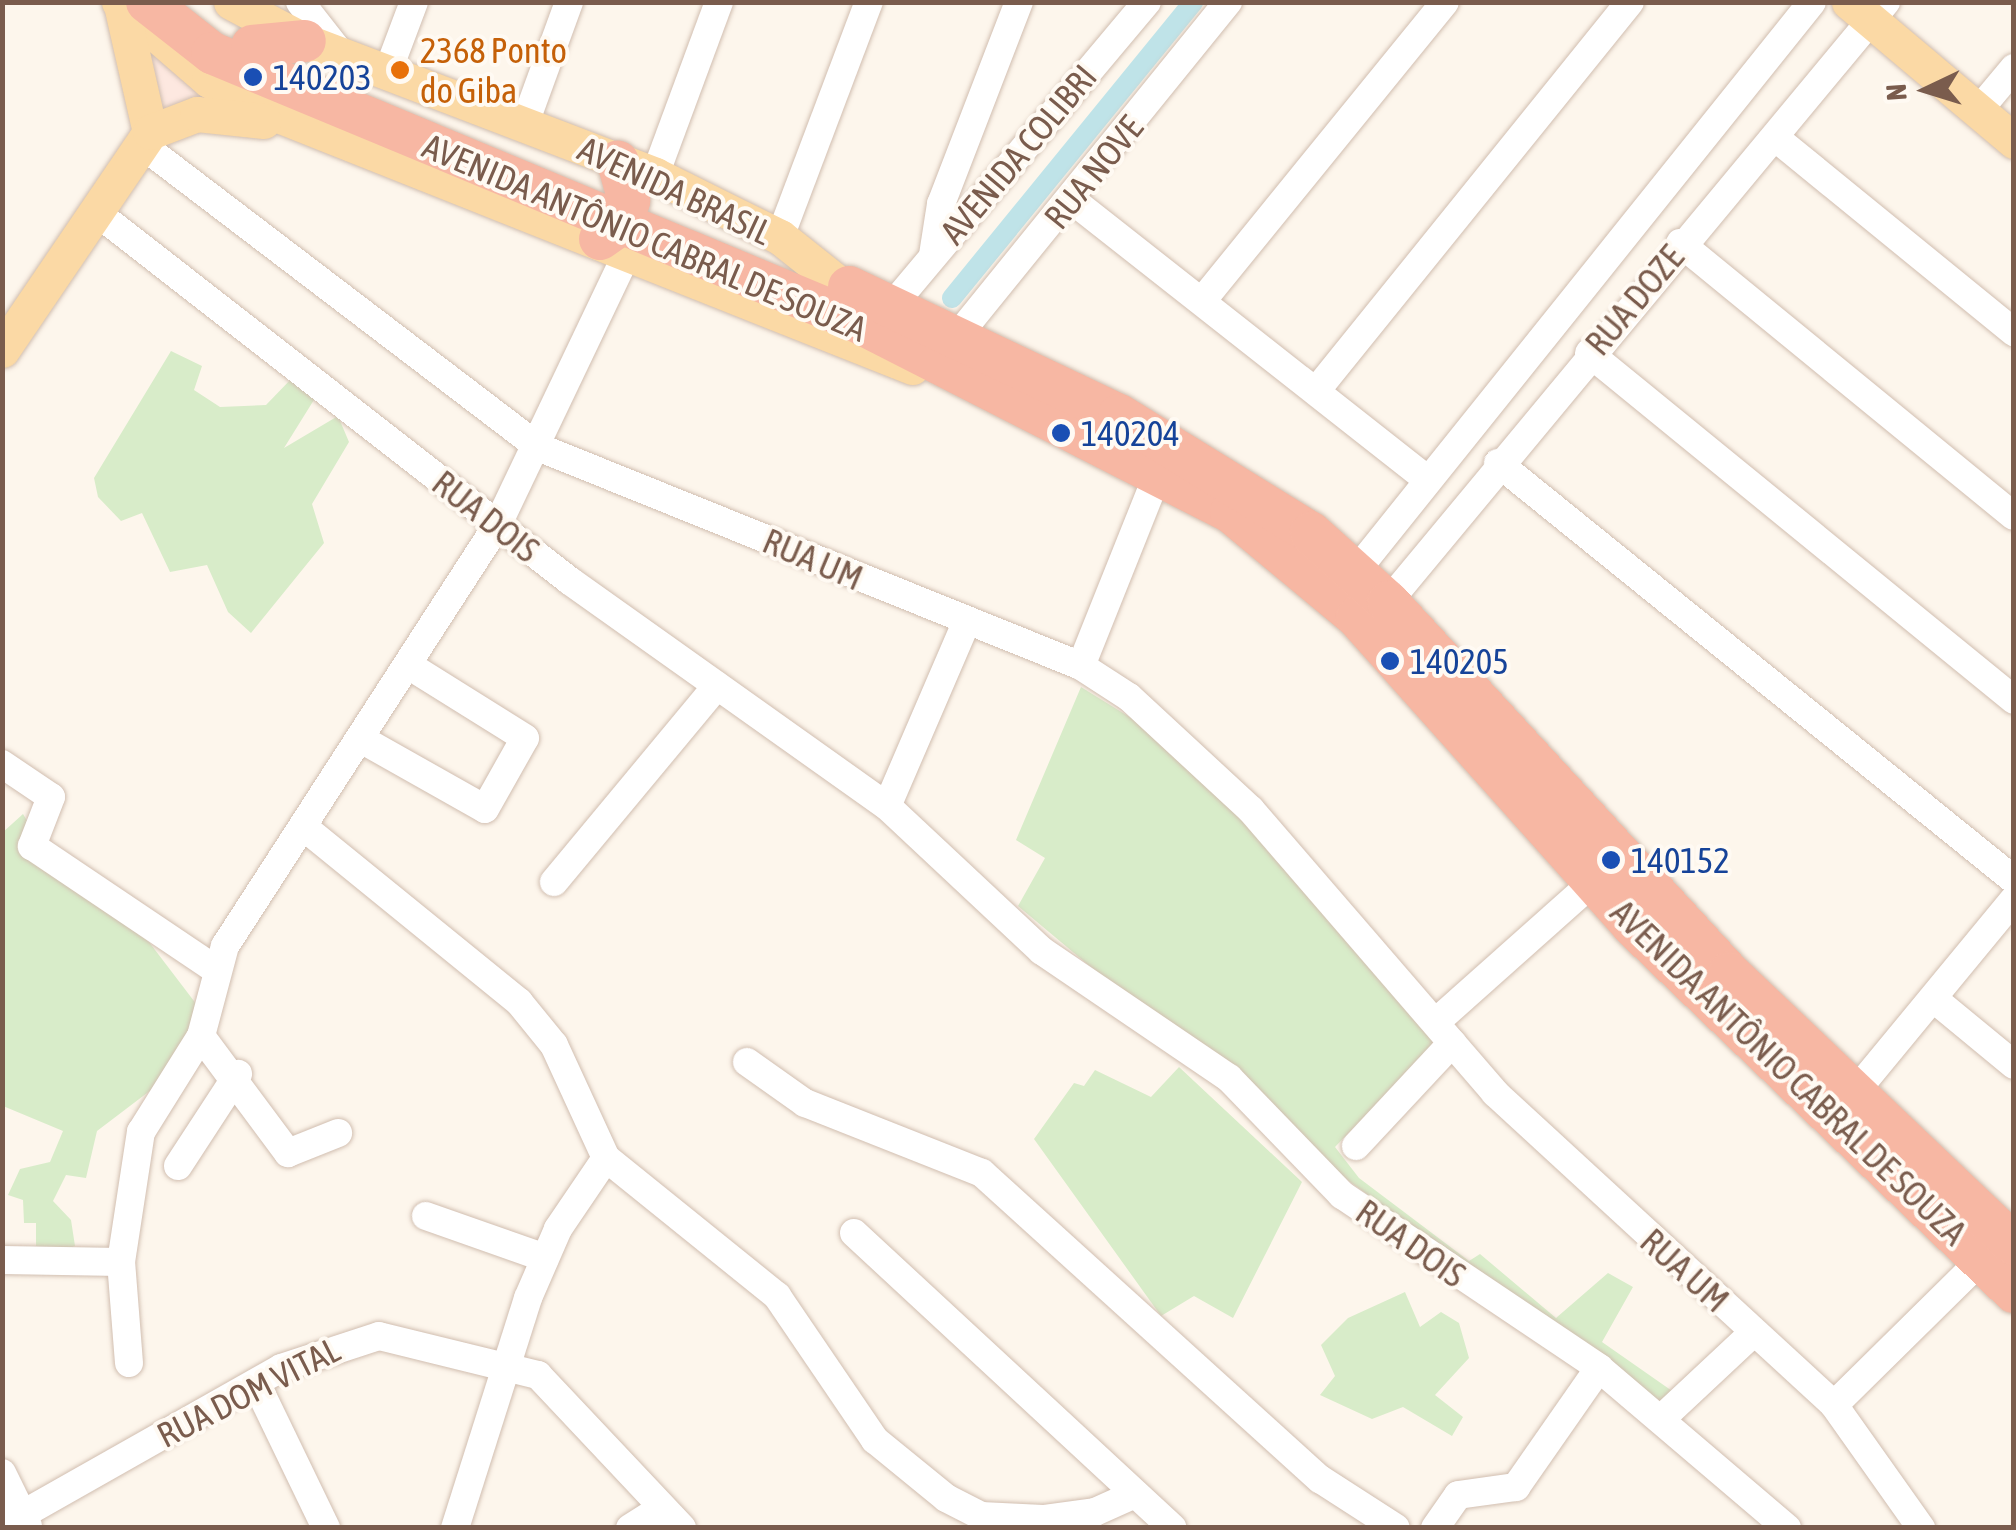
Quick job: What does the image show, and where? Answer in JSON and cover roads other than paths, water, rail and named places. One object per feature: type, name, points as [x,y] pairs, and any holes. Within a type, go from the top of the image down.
[{"type":"highway","name":"AVENIDA ANTÔNIO CABRAL DE SOUZA","points":[[146,2],[212,53],[622,210],[834,280],[1222,471],[1356,571],[1388,602],[1729,973],[1855,1092],[1998,1251],[2014,1292]]},
{"type":"highway","name":"AVENIDA ANTÔNIO CABRAL DE SOUZA","points":[[185,2],[253,18],[622,210],[854,320],[998,398],[1158,473],[1230,512],[1358,617],[1592,883],[1998,1251]]},
{"type":"highway","points":[[253,18],[315,32]]},
{"type":"main road","points":[[119,3],[208,80],[305,126]]},
{"type":"main road","points":[[119,3],[146,139]]},
{"type":"main road","points":[[1869,9],[2014,141]]},
{"type":"main road","name":"AVENIDA BRASIL","points":[[315,32],[388,72],[526,123],[622,210],[780,237],[834,280]]},
{"type":"main road","points":[[2,350],[146,139],[197,114],[305,126],[622,210]]},
{"type":"street","points":[[388,72],[414,2]]},
{"type":"street","points":[[526,123],[569,2]]},
{"type":"street","points":[[129,1363],[121,1262],[141,1132],[201,1036],[215,969],[498,524],[538,447],[622,210],[719,2]]},
{"type":"street","points":[[780,237],[869,2]]},
{"type":"street","points":[[933,255],[941,204],[1019,2]]},
{"type":"street","name":"AVENIDA COLIBRI","points":[[891,307],[1146,2]]},
{"type":"street","name":"RUA NOVE","points":[[956,339],[1228,2]]},
{"type":"street","points":[[1202,301],[1445,2]]},
{"type":"street","points":[[1316,391],[1630,2]]},
{"type":"street","name":"RUA DOZE","points":[[1356,571],[1812,2]]},
{"type":"street","name":"RUA DOZE","points":[[1388,602],[1680,243],[1777,139],[1869,9]]},
{"type":"street","points":[[1978,112],[2014,68]]},
{"type":"street","name":"RUA UM","points":[[146,139],[538,447],[966,624],[1080,666],[1188,744],[1494,1093],[1834,1405],[1921,1528]]},
{"type":"street","points":[[1777,139],[2014,332]]},
{"type":"street","points":[[1072,200],[1427,479]]},
{"type":"street","name":"RUA DOIS","points":[[96,212],[498,524],[886,806],[1042,951],[1229,1078],[1342,1194],[1409,1246],[1599,1368],[1786,1528]]},
{"type":"street","points":[[1680,243],[2014,516]]},
{"type":"street","points":[[1589,354],[2014,700]]},
{"type":"street","points":[[1498,463],[2014,880]]},
{"type":"street","points":[[1080,666],[1158,473]]},
{"type":"street","points":[[886,806],[966,624]]},
{"type":"street","points":[[361,740],[486,810],[525,738],[408,665]]},
{"type":"street","points":[[554,882],[717,686]]},
{"type":"street","points":[[2,764],[51,797],[32,846],[215,969]]},
{"type":"street","points":[[305,828],[519,1002],[554,1045],[606,1158],[777,1296],[875,1440],[946,1498],[981,1516],[1043,1519],[1096,1512],[1135,1494]]},
{"type":"street","points":[[1356,1146],[1444,1032],[1592,883]]},
{"type":"street","points":[[1855,1092],[2014,899]]},
{"type":"street","points":[[1934,1000],[2014,1065]]},
{"type":"street","points":[[201,1036],[238,1074],[288,1153],[338,1133]]},
{"type":"street","points":[[747,1062],[805,1102],[982,1173],[1320,1479],[1396,1528]]},
{"type":"street","points":[[178,1166],[238,1074]]},
{"type":"street","points":[[455,1528],[514,1365],[545,1258],[606,1158]]},
{"type":"street","points":[[426,1216],[545,1258]]},
{"type":"street","points":[[854,1233],[964,1325],[1174,1528]]},
{"type":"street","points":[[1834,1405],[1998,1251]]},
{"type":"street","points":[[2,1260],[121,1262]]},
{"type":"street","points":[[1662,1419],[1754,1332]]},
{"type":"street","name":"RUA DOM VITAL","points":[[2,1526],[28,1519],[256,1383],[342,1342],[380,1336],[514,1365],[561,1390],[661,1509],[682,1528]]},
{"type":"street","points":[[1435,1528],[1458,1495],[1516,1487],[1599,1368]]},
{"type":"street","points":[[256,1383],[326,1528]]},
{"type":"street","points":[[2,1473],[28,1519]]},
{"type":"street","points":[[630,1528],[661,1509]]},
{"type":"waterway","points":[[952,298],[1193,2]]},
{"type":"place","name":"2368 Ponto do Giba","points":[[400,70]]},
{"type":"place","name":"140203","points":[[253,77]]},
{"type":"place","name":"140204","points":[[1061,433]]},
{"type":"place","name":"140205","points":[[1390,661]]},
{"type":"place","name":"140152","points":[[1611,860]]}]
